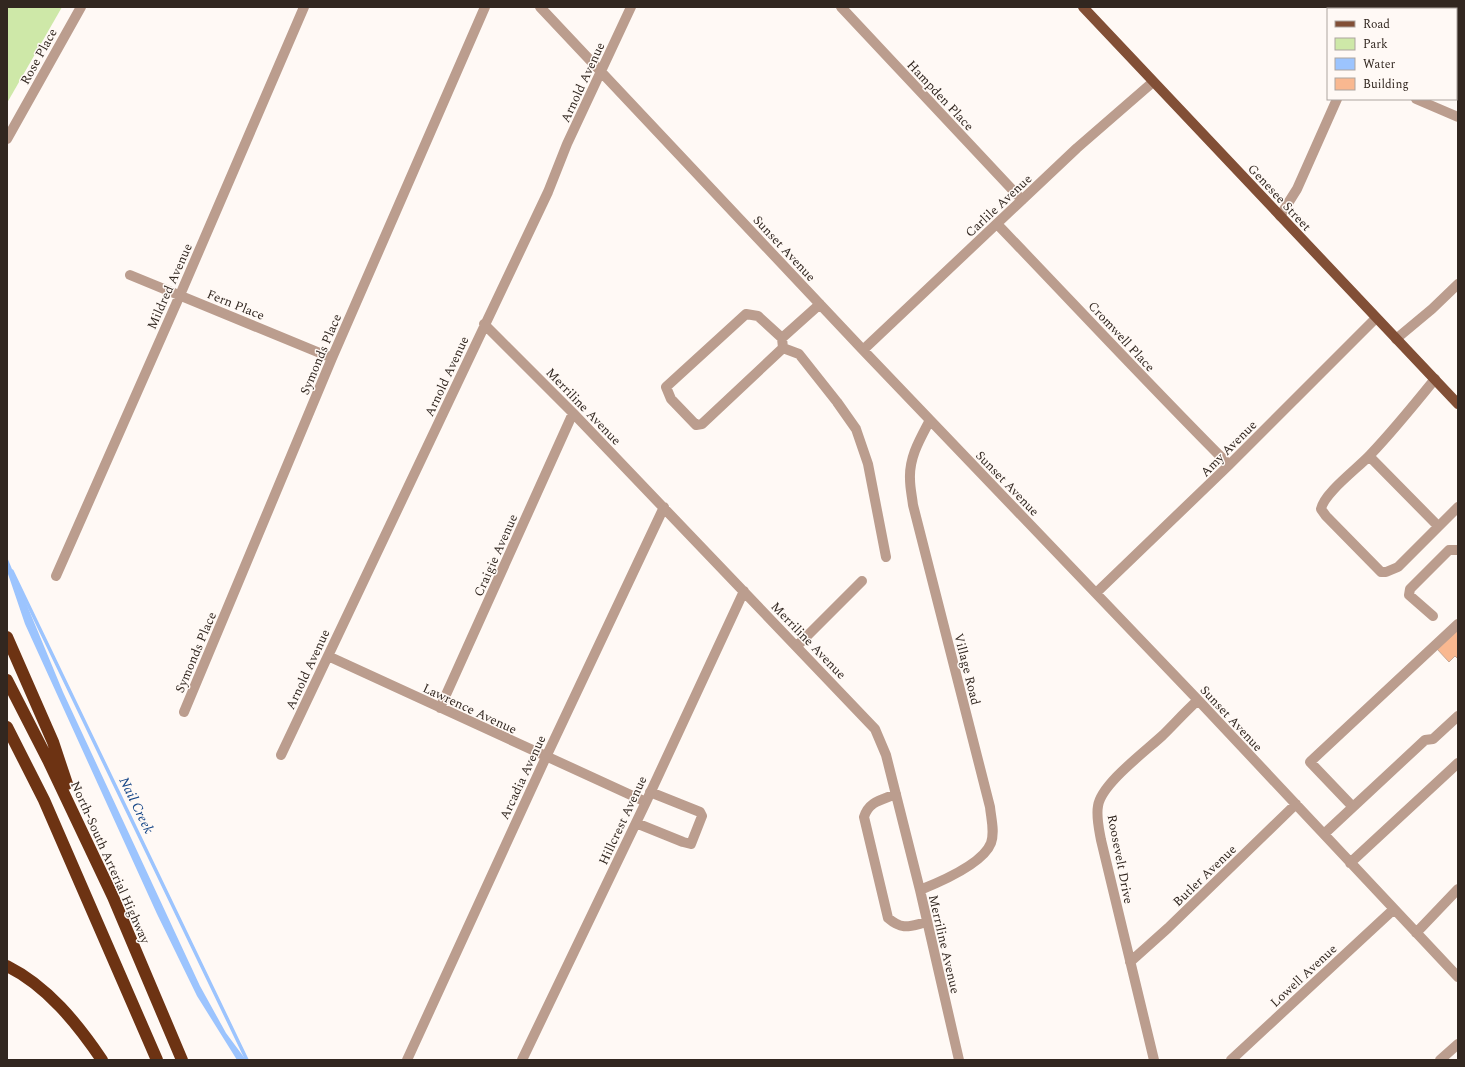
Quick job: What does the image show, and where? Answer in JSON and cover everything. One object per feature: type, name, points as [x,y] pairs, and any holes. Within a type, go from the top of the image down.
[{"type":"highway","points":[[7,637],[53,742],[83,834]]},
{"type":"highway","name":"North-South Arterial Highway","points":[[7,680],[48,760],[113,898],[182,1060]]},
{"type":"highway","points":[[7,727],[44,800],[157,1060]]},
{"type":"highway","points":[[7,966],[20,972],[55,1000],[102,1060]]},
{"type":"main road","name":"Genesee Street","points":[[1083,7],[1458,404]]},
{"type":"street","name":"Rose Place","points":[[7,138],[81,7]]},
{"type":"street","name":"Mildred Avenue","points":[[56,576],[180,295],[304,7]]},
{"type":"street","name":"Symonds Place","points":[[184,712],[332,358],[484,7]]},
{"type":"street","name":"Sunset Avenue","points":[[540,7],[863,350],[1198,700],[1458,977]]},
{"type":"street","name":"Arnold Avenue","points":[[281,755],[484,324],[548,192],[567,144],[602,72],[630,7]]},
{"type":"street","name":"Hampden Place","points":[[841,7],[1022,200]]},
{"type":"street","name":"Carlile Avenue","points":[[863,350],[1077,148],[1153,82]]},
{"type":"street","points":[[1280,216],[1297,189],[1337,100]]},
{"type":"street","points":[[1418,100],[1458,117]]},
{"type":"street","name":"Cromwell Place","points":[[997,224],[1091,321],[1165,401],[1229,465]]},
{"type":"street","name":"Fern Place","points":[[130,275],[332,358]]},
{"type":"street","points":[[1396,339],[1432,309],[1458,284]]},
{"type":"street","points":[[820,304],[782,343],[702,424],[696,425],[671,399],[666,388],[746,314],[758,316],[782,343],[800,354],[856,429],[868,464],[886,558]]},
{"type":"street","name":"Amy Avenue","points":[[1096,593],[1229,465],[1376,318]]},
{"type":"street","name":"Merriline Avenue","points":[[484,324],[664,507],[876,729],[886,755],[896,794],[920,890],[959,1060]]},
{"type":"street","points":[[1435,379],[1414,406],[1369,456],[1322,503],[1321,509],[1326,516],[1381,572],[1386,572],[1398,567],[1458,508]]},
{"type":"street","name":"Craigie Avenue","points":[[440,708],[573,413]]},
{"type":"street","name":"Village Road","points":[[920,890],[974,863],[987,851],[991,843],[993,832],[990,807],[913,504],[910,479],[911,465],[918,441],[930,420]]},
{"type":"street","points":[[1369,456],[1438,526]]},
{"type":"street","name":"Arcadia Avenue","points":[[407,1060],[546,757],[664,507]]},
{"type":"street","points":[[1433,616],[1409,595],[1410,589],[1449,550],[1458,550]]},
{"type":"street","points":[[797,646],[862,581]]},
{"type":"street","name":"Hillcrest Avenue","points":[[522,1060],[646,802],[744,591]]},
{"type":"street","points":[[1353,807],[1310,762],[1458,624]]},
{"type":"street","name":"Lawrence Avenue","points":[[328,656],[646,802]]},
{"type":"street","name":"Roosevelt Drive","points":[[1154,1060],[1101,840],[1097,817],[1098,805],[1104,792],[1116,778],[1198,700]]},
{"type":"street","points":[[1324,834],[1425,740],[1433,739],[1458,716]]},
{"type":"street","points":[[1350,863],[1458,763]]},
{"type":"street","points":[[636,823],[691,844],[702,816],[700,812],[650,792]]},
{"type":"street","points":[[896,794],[874,803],[867,808],[864,817],[888,918],[895,924],[906,927],[927,922]]},
{"type":"street","name":"Butler Avenue","points":[[1130,962],[1174,922],[1296,804]]},
{"type":"street","points":[[1416,932],[1458,889]]},
{"type":"street","name":"Lowell Avenue","points":[[1231,1060],[1394,909]]},
{"type":"street","points":[[1440,1060],[1458,1044]]},
{"type":"green space","points":[[7,7],[62,7],[7,103]]},
{"type":"water","points":[[7,557],[63,692],[200,986],[226,1033],[246,1060],[237,1060],[197,996],[157,914],[25,624],[7,571]]},
{"type":"building","points":[[1458,630],[1458,659],[1455,656],[1449,662],[1437,649]]},
{"type":"waterway","name":"Nail Creek","points":[[12,571],[247,1060]]}]
